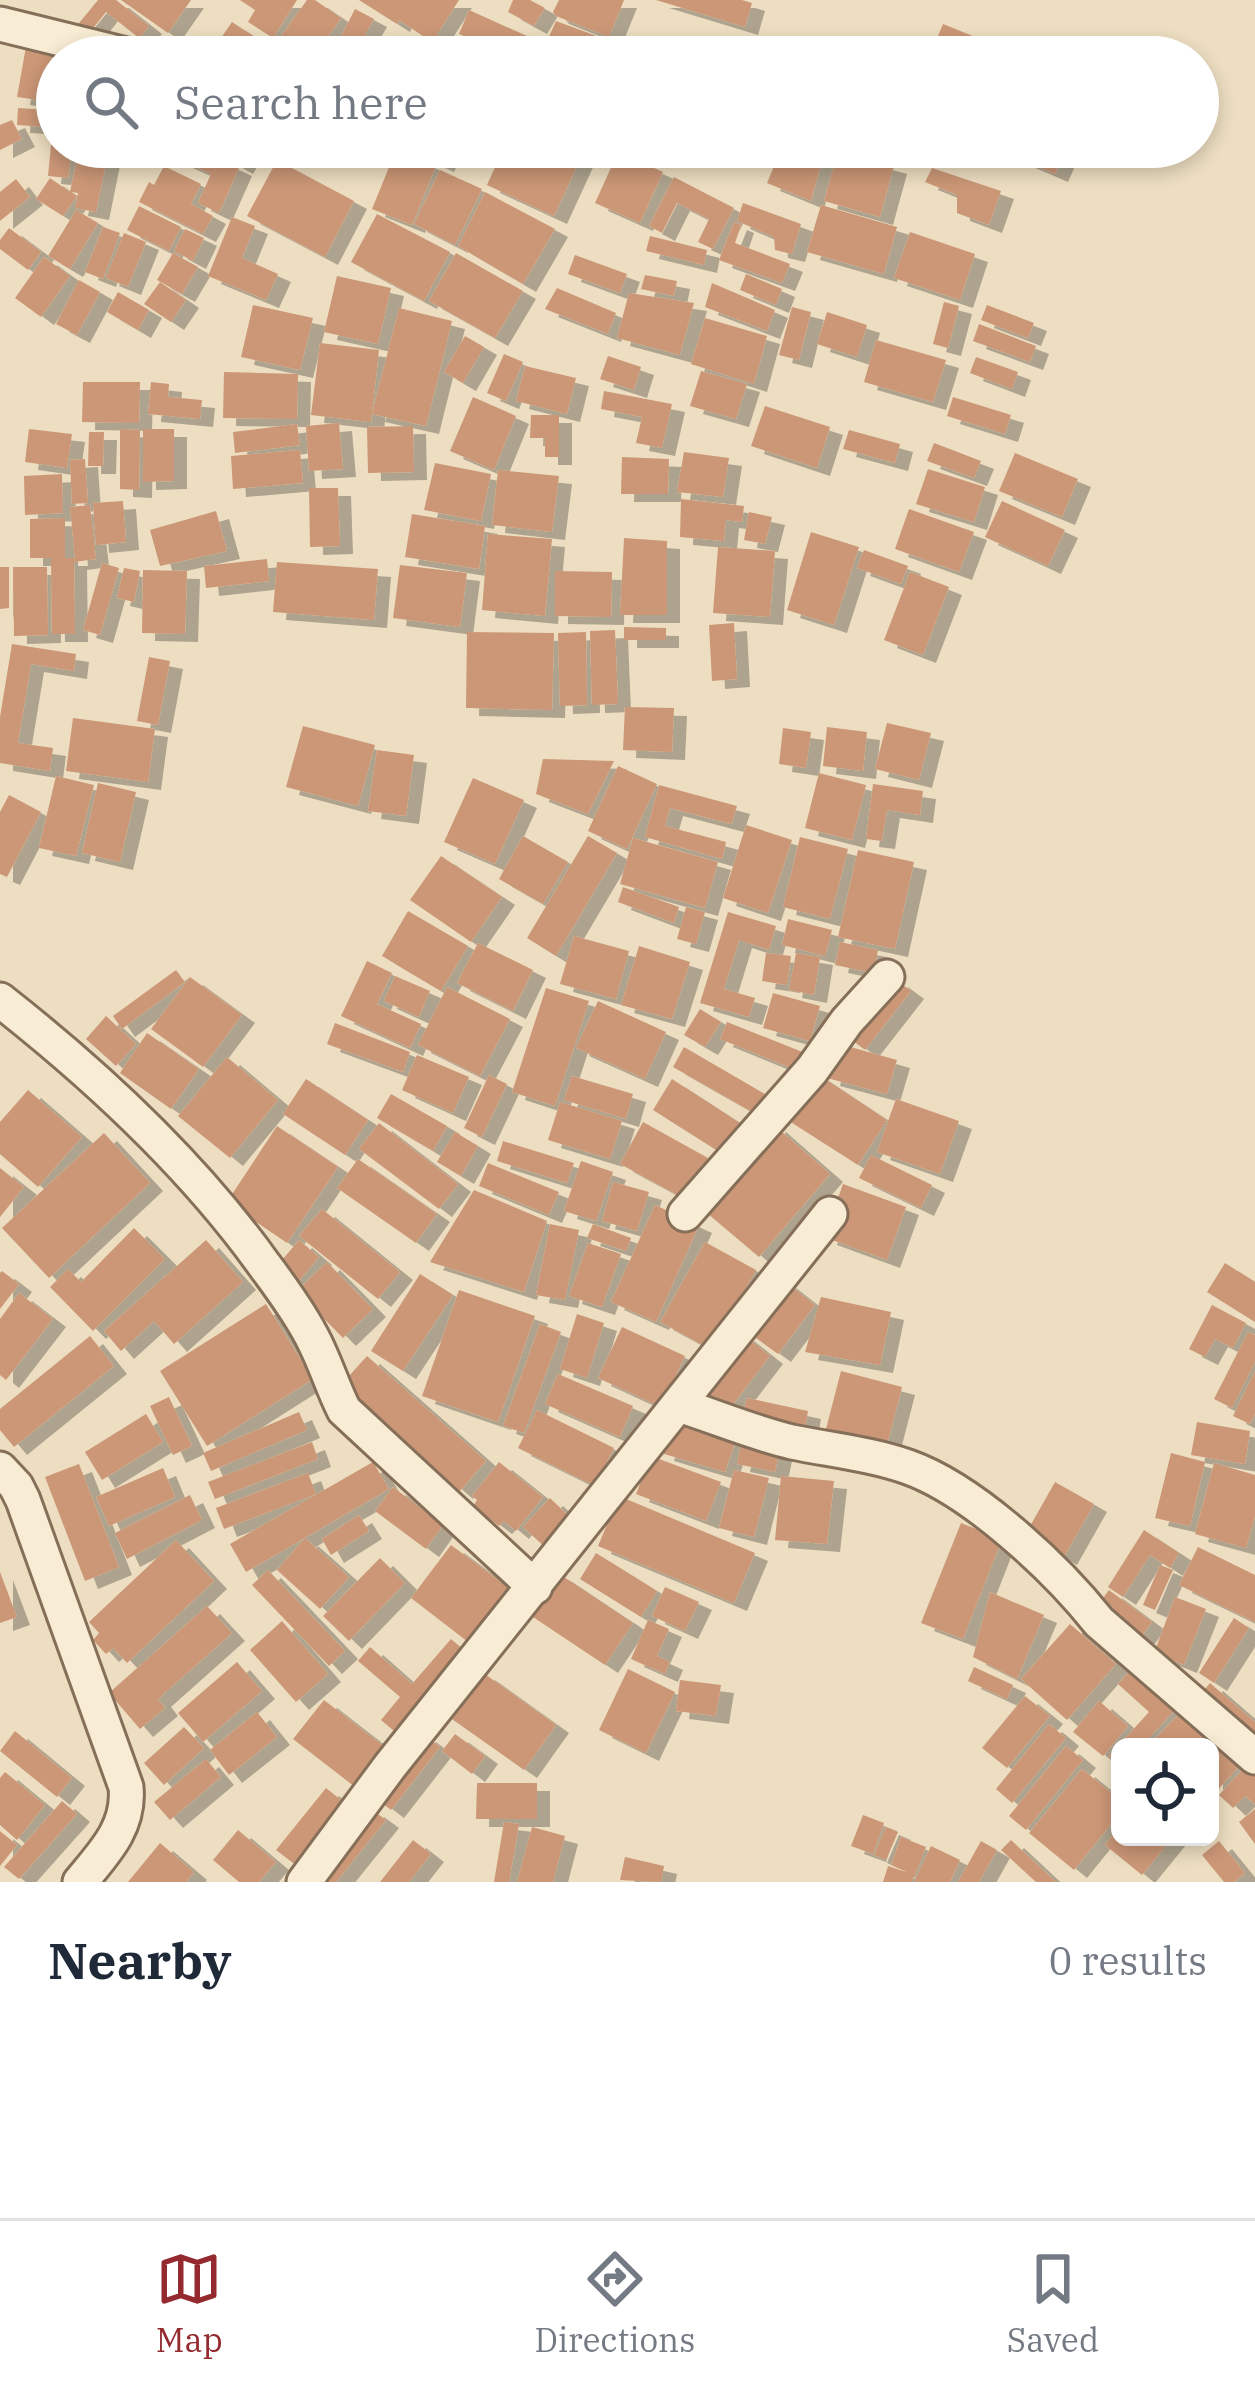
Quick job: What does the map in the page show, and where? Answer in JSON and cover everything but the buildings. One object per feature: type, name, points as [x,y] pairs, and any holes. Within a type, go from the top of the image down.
[{"type":"street","points":[[0,24],[49,36]]},
{"type":"street","points":[[686,1214],[887,977]]},
{"type":"street","points":[[0,1000],[65,1051],[175,1156],[237,1226],[280,1286],[315,1343],[344,1410],[535,1587]]},
{"type":"street","points":[[304,1882],[390,1766],[830,1214]]},
{"type":"street","points":[[679,1405],[789,1441],[908,1467],[958,1492],[1003,1524],[1099,1622],[1255,1756]]},
{"type":"street","points":[[0,1469],[23,1500],[126,1787],[125,1814],[116,1837],[80,1882]]}]
